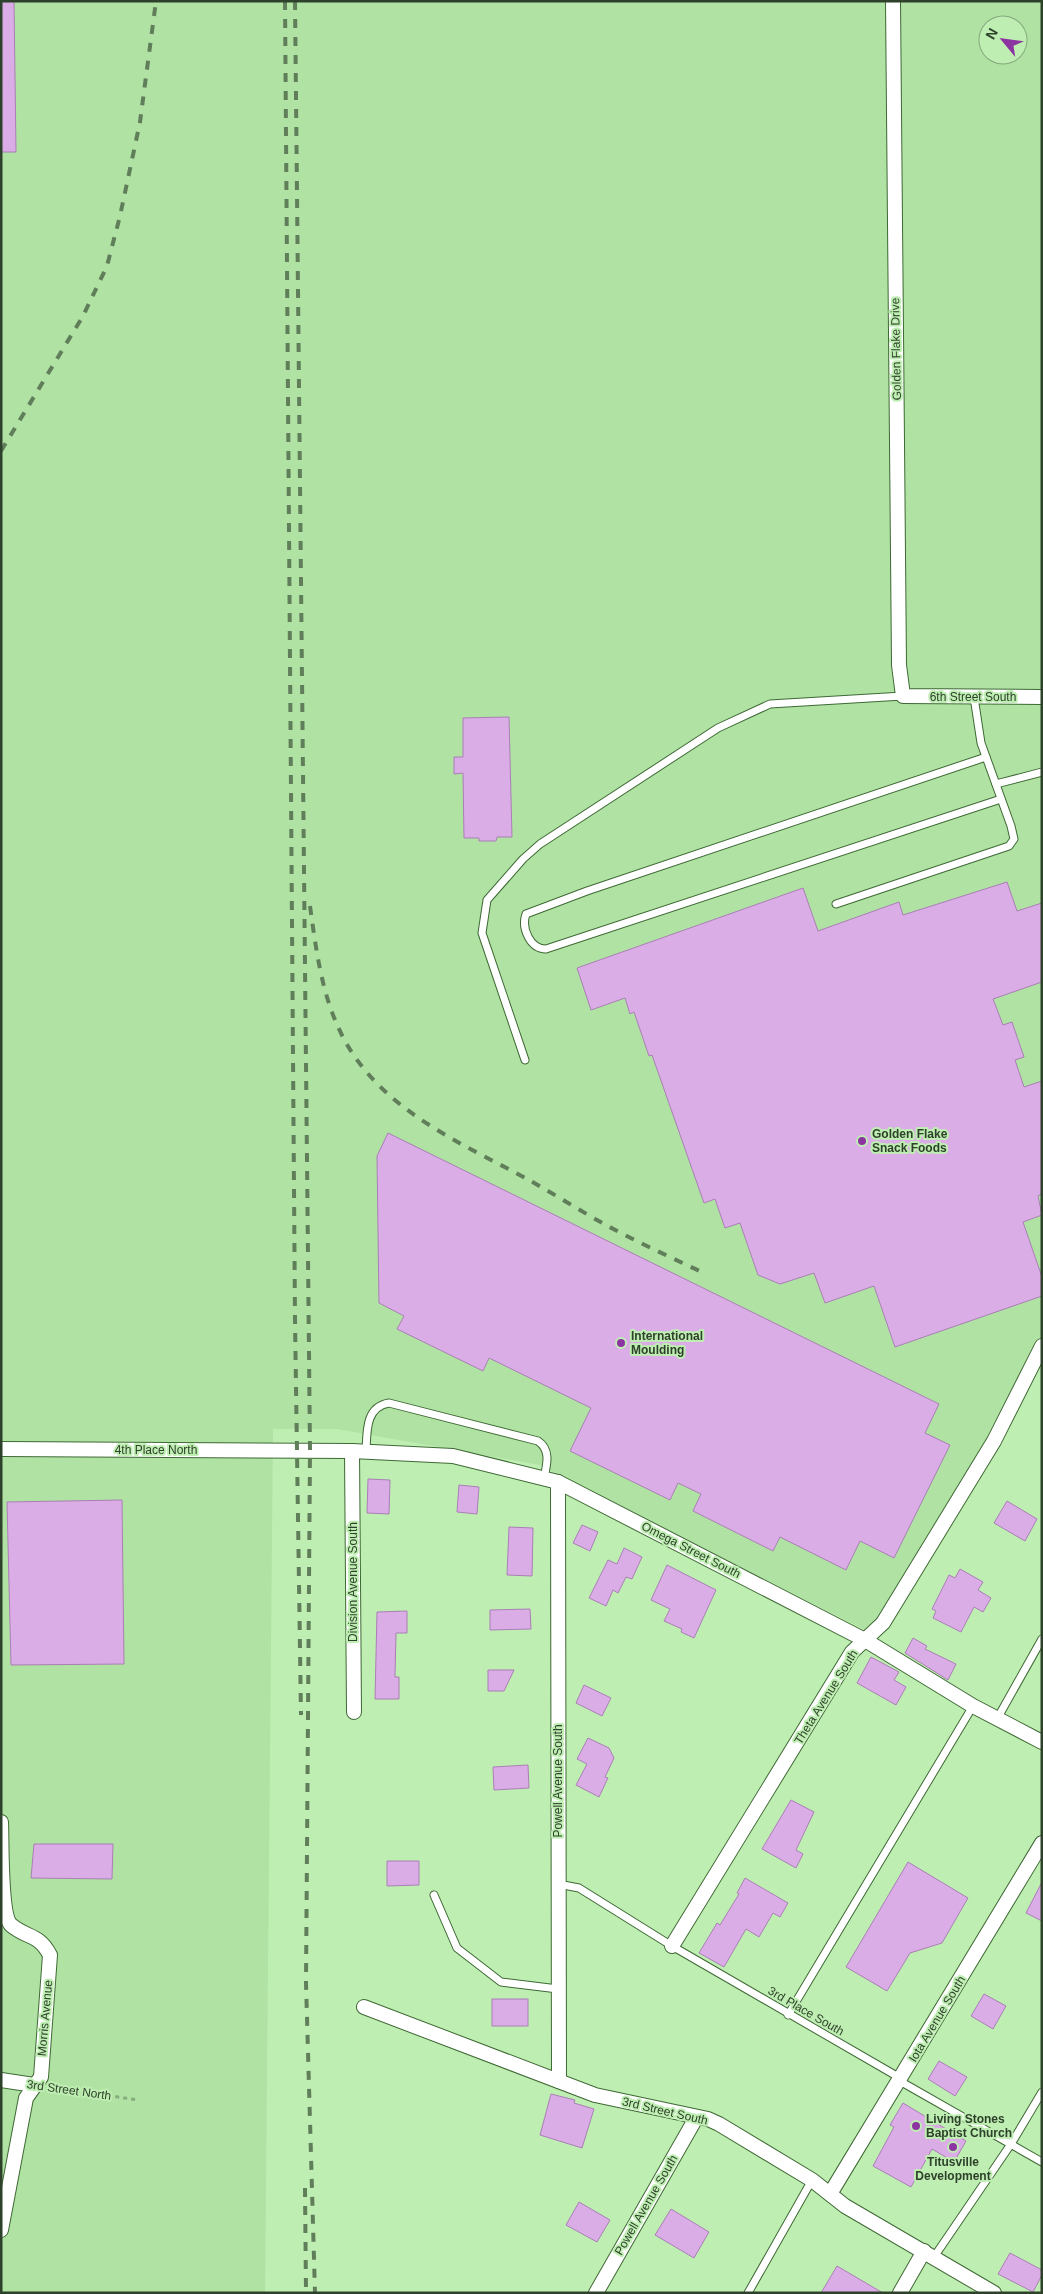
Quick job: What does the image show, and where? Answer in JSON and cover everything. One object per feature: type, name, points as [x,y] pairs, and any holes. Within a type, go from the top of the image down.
[{"type":"street","name":"Golden Flake Drive","points":[[893,1],[898,665],[904,696]]},
{"type":"street","name":"6th Street South","points":[[904,696],[1042,697]]},
{"type":"street","name":"Theta Avenue South","points":[[672,1946],[852,1652],[883,1623],[994,1441],[1040,1353]]},
{"type":"street","name":"4th Place North","points":[[1,1449],[310,1450]]},
{"type":"street","name":"Omega Street South","points":[[310,1450],[453,1456],[551,1480],[865,1640],[973,1706],[1042,1742]]},
{"type":"street","name":"Division Avenue South","points":[[354,1712],[359,1451]]},
{"type":"street","name":"Powell Avenue South","points":[[551,1480],[558,1884],[559,2081]]},
{"type":"street","name":"Morris Avenue","points":[[1,1822],[3,1909],[10,1925],[43,1943],[50,1955],[41,2077],[26,2098],[1,2230]]},
{"type":"street","name":"Iota Avenue South","points":[[830,2194],[1042,1843]]},
{"type":"street","name":"3rd Street South","points":[[364,2008],[595,2095],[719,2124],[812,2180],[845,2206],[994,2293]]},
{"type":"street","name":"3rd Street North","points":[[1,2080],[34,2085]]},
{"type":"street","name":"Powell Avenue South","points":[[596,2293],[696,2118]]},
{"type":"street","points":[[900,2293],[929,2254]]},
{"type":"lane","points":[[525,1060],[482,933],[487,900],[524,859],[540,844],[694,742],[718,728],[770,704],[904,696]]},
{"type":"lane","points":[[836,904],[1009,846],[1014,838],[981,743],[974,697]]},
{"type":"lane","points":[[986,757],[587,891],[526,914],[524,921],[532,945],[538,949],[546,949],[1001,799]]},
{"type":"lane","points":[[996,784],[1042,772]]},
{"type":"lane","points":[[359,1451],[374,1409],[380,1405],[389,1404],[538,1441],[547,1452],[551,1480]]},
{"type":"lane","points":[[998,1718],[1042,1639]]},
{"type":"lane","points":[[788,2015],[973,1706]]},
{"type":"lane","name":"3rd Place South","points":[[558,1884],[579,1888],[788,2015],[896,2075],[900,2080],[1042,2162]]},
{"type":"lane","points":[[434,1895],[457,1948],[501,1982],[558,1989]]},
{"type":"lane","points":[[929,2254],[1011,2144],[1042,2092]]},
{"type":"lane","points":[[748,2293],[812,2180]]},
{"type":"path","name":"3rd Street North","points":[[34,2085],[138,2100]]},
{"type":"shaded area","points":[[1,1],[1042,1],[1042,1364],[879,1637],[540,1465],[337,1429],[273,1429],[265,2293],[1,2293]]},
{"type":"building","points":[[1,1],[14,1],[16,152],[1,152]]},
{"type":"building","points":[[509,717],[512,837],[497,837],[496,841],[479,841],[479,838],[464,838],[463,773],[454,774],[454,757],[463,757],[463,718]]},
{"type":"building","name":"Golden Flake Snack Foods","points":[[1007,882],[1017,911],[1042,903],[1042,982],[993,999],[1003,1025],[1012,1022],[1024,1057],[1015,1060],[1024,1087],[1042,1081],[1042,1194],[1038,1196],[1042,1215],[1023,1222],[1042,1277],[1042,1296],[895,1347],[874,1286],[825,1303],[814,1273],[780,1284],[758,1275],[740,1223],[725,1228],[715,1199],[704,1203],[652,1055],[649,1056],[634,1012],[630,1014],[625,998],[591,1010],[577,968],[803,888],[818,931],[899,902],[903,915]]},
{"type":"building","name":"International Moulding","points":[[388,1133],[939,1404],[925,1433],[950,1445],[894,1558],[860,1541],[846,1570],[780,1537],[773,1551],[693,1511],[701,1494],[678,1483],[670,1500],[570,1451],[591,1408],[489,1358],[483,1371],[397,1329],[404,1316],[379,1303],[377,1156]]},
{"type":"building","points":[[368,1479],[390,1480],[389,1514],[367,1513]]},
{"type":"building","points":[[459,1485],[479,1487],[477,1514],[457,1512]]},
{"type":"building","points":[[122,1500],[124,1664],[11,1665],[7,1502]]},
{"type":"building","points":[[1007,1501],[1037,1519],[1025,1541],[994,1523]]},
{"type":"building","points":[[582,1525],[598,1532],[590,1551],[573,1543]]},
{"type":"building","points":[[509,1527],[533,1528],[532,1576],[507,1575]]},
{"type":"building","points":[[624,1548],[642,1557],[632,1579],[626,1577],[618,1593],[613,1590],[606,1606],[589,1598],[608,1560],[617,1564]]},
{"type":"building","points":[[667,1565],[716,1590],[694,1638],[681,1632],[682,1629],[664,1621],[670,1609],[651,1600]]},
{"type":"building","points":[[960,1569],[983,1582],[978,1590],[991,1598],[983,1612],[974,1607],[961,1632],[933,1618],[936,1611],[932,1609],[949,1575],[955,1578]]},
{"type":"building","points":[[530,1609],[531,1629],[490,1630],[490,1610]]},
{"type":"building","points":[[407,1611],[407,1633],[396,1633],[395,1677],[399,1677],[399,1699],[375,1699],[377,1612]]},
{"type":"building","points":[[913,1638],[927,1646],[925,1649],[956,1664],[948,1680],[905,1653]]},
{"type":"building","points":[[871,1657],[899,1672],[894,1680],[906,1687],[896,1705],[857,1683]]},
{"type":"building","points":[[488,1670],[514,1670],[504,1691],[488,1691]]},
{"type":"building","points":[[584,1685],[611,1698],[602,1716],[576,1703]]},
{"type":"building","points":[[588,1738],[609,1748],[614,1758],[605,1777],[608,1778],[599,1797],[576,1785],[587,1764],[577,1759]]},
{"type":"building","points":[[528,1765],[529,1788],[494,1790],[493,1767]]},
{"type":"building","points":[[791,1800],[814,1812],[796,1850],[803,1854],[796,1868],[762,1849]]},
{"type":"building","points":[[34,1844],[113,1844],[112,1879],[31,1878]]},
{"type":"building","points":[[387,1861],[419,1861],[419,1885],[387,1886]]},
{"type":"building","points":[[908,1862],[968,1898],[942,1943],[910,1953],[887,1991],[846,1967]]},
{"type":"building","points":[[745,1878],[788,1903],[780,1917],[773,1913],[759,1937],[746,1929],[724,1967],[699,1953],[717,1923],[720,1925],[739,1894],[737,1893]]},
{"type":"building","points":[[1042,1882],[1042,1921],[1026,1913]]},
{"type":"building","points":[[984,1994],[1006,2006],[993,2029],[971,2016]]},
{"type":"building","points":[[492,1999],[528,1999],[528,2026],[492,2026]]},
{"type":"building","points":[[939,2061],[967,2077],[955,2096],[928,2079]]},
{"type":"building","points":[[551,2094],[575,2100],[574,2103],[594,2109],[582,2148],[540,2135]]},
{"type":"building","points":[[903,2103],[966,2141],[954,2162],[932,2149],[911,2187],[873,2166],[894,2127],[890,2125]]},
{"type":"building","points":[[579,2202],[610,2220],[597,2242],[566,2225]]},
{"type":"building","points":[[671,2209],[709,2232],[694,2258],[655,2235]]},
{"type":"building","points":[[1010,2253],[1042,2270],[1042,2275],[1033,2292],[998,2274]]},
{"type":"building","points":[[837,2266],[883,2293],[821,2293]]},
{"type":"railway","points":[[1,451],[83,316],[107,266],[120,216],[140,122],[156,1]]},
{"type":"railway","points":[[285,1],[295,1320],[301,1715]]},
{"type":"railway","points":[[295,1],[310,1450],[306,1983],[315,2293]]},
{"type":"railway","points":[[310,906],[315,944],[323,981],[334,1017],[351,1051],[387,1093],[408,1111],[455,1141],[529,1180],[616,1231],[706,1274]]},
{"type":"railway","points":[[305,2188],[306,2293]]},
{"type":"place","name":"Golden Flake Snack Foods","points":[[862,1141]]},
{"type":"place","name":"International Moulding","points":[[621,1343]]},
{"type":"place","name":"Living Stones Baptist Church","points":[[916,2126]]},
{"type":"place","name":"Titusville Development","points":[[953,2147]]}]
